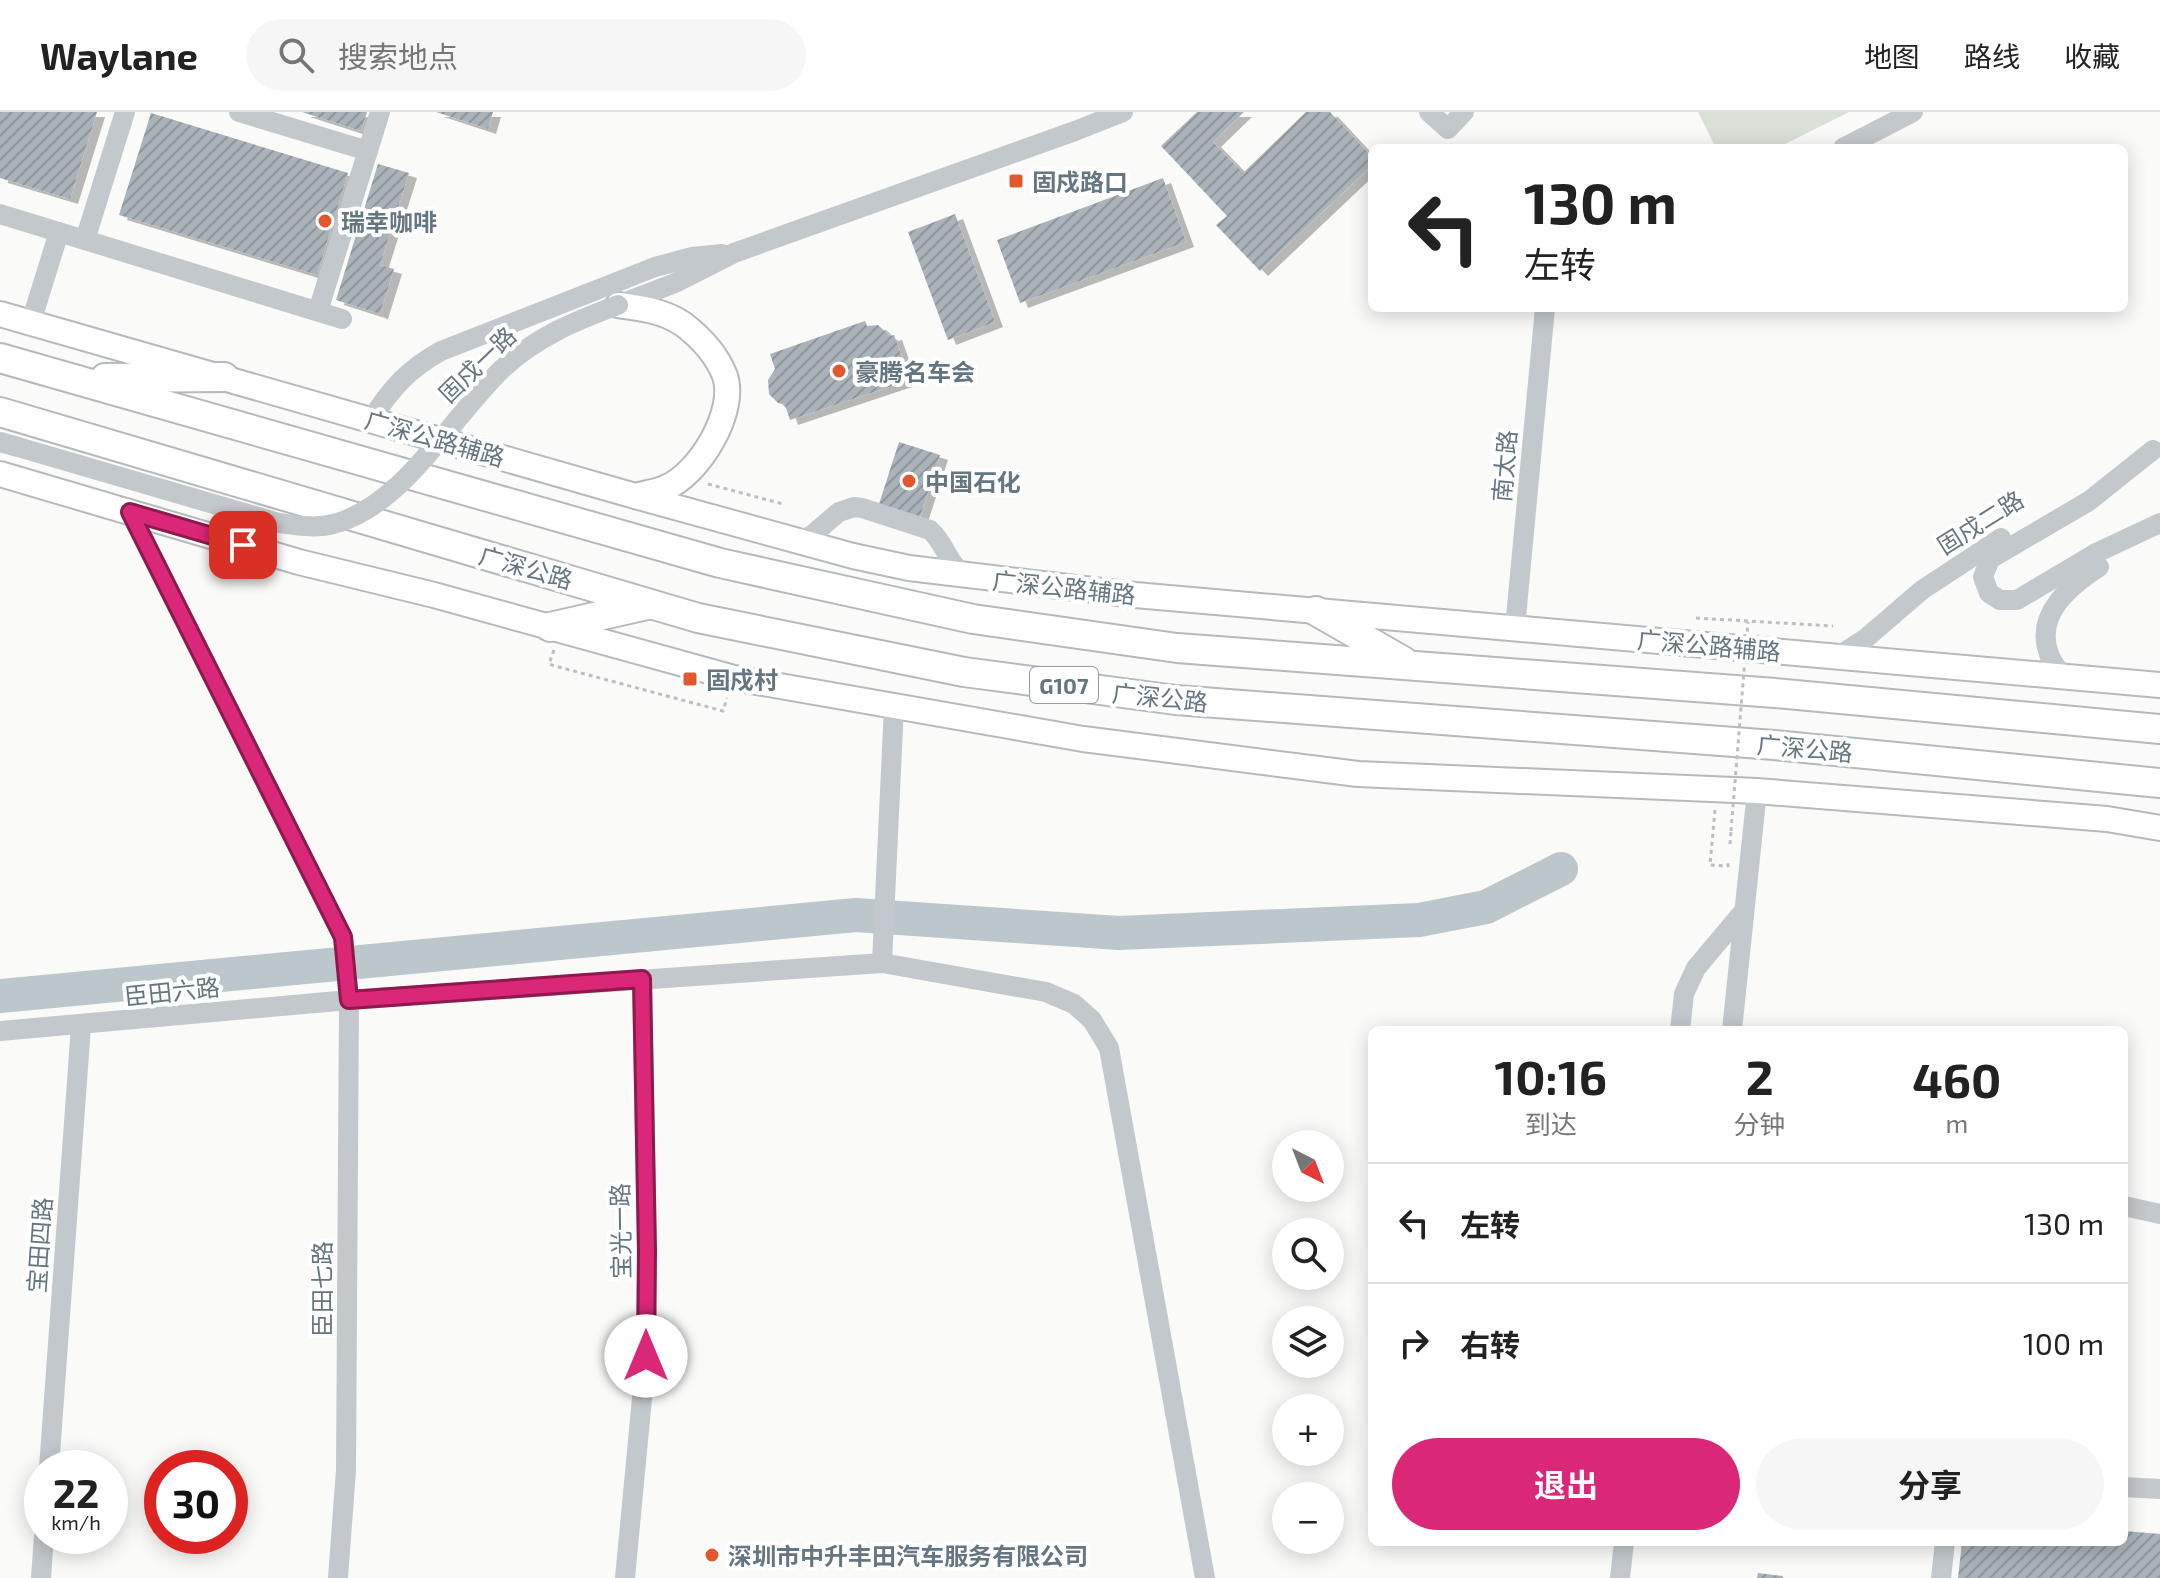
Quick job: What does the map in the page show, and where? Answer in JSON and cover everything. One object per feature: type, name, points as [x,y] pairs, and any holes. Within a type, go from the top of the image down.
[{"type":"highway","name":"G107","points":[[0,358],[720,563],[973,619],[1177,648],[1775,693],[2160,729]]},
{"type":"highway","points":[[71,378],[224,377]]},
{"type":"highway","name":"广深公路","points":[[0,412],[698,618],[964,672],[1176,700],[1774,745],[2160,783]]},
{"type":"highway","points":[[552,636],[651,604]]},
{"type":"highway","points":[[1316,611],[1411,666]]},
{"type":"main road","points":[[618,305],[657,311],[681,323],[706,344],[725,377],[725,407],[714,438],[695,467],[668,488],[635,496]]},
{"type":"main road","name":"广深公路辅路","points":[[0,314],[635,496],[909,568],[1135,595],[2160,685]]},
{"type":"main road","points":[[0,474],[552,636],[734,678],[1083,739],[1358,774],[1757,791],[2107,819],[2160,828]]},
{"type":"street","points":[[85,240],[125,112]]},
{"type":"street","points":[[239,112],[368,151]]},
{"type":"street","points":[[318,311],[380,112]]},
{"type":"street","name":"固戍一路","points":[[9,445],[279,523],[307,527],[333,524],[363,512],[401,482],[501,371],[533,344],[568,324],[675,283],[734,253],[1123,112]]},
{"type":"street","points":[[1429,112],[1448,129],[1464,112]]},
{"type":"street","points":[[1851,144],[1913,112]]},
{"type":"street","points":[[0,214],[342,319]]},
{"type":"street","points":[[31,322],[59,232]]},
{"type":"street","name":"固戍一路","points":[[372,419],[398,381],[441,351],[655,267],[692,257],[734,253]]},
{"type":"street","name":"南太路","points":[[1515,628],[1545,312]]},
{"type":"street","points":[[2156,448],[2089,501],[1990,559],[1984,571],[1985,586],[1994,598],[2017,600],[2096,553],[2160,526]]},
{"type":"street","name":"固戍二路","points":[[1837,657],[1865,639],[1922,590],[1960,563],[2156,448]]},
{"type":"street","points":[[799,541],[839,512],[862,508],[930,530],[953,567],[965,575]]},
{"type":"street","name":"臣田七路","points":[[130,512],[343,937],[349,1000],[346,1470],[338,1578]]},
{"type":"street","points":[[2062,676],[2049,654],[2045,633],[2059,599],[2076,582],[2160,526]]},
{"type":"street","points":[[882,963],[894,706]]},
{"type":"street","points":[[1732,1026],[1757,791]]},
{"type":"street","points":[[1680,1026],[1684,994],[1696,968],[1744,911]]},
{"type":"street","name":"臣田六路","points":[[0,1031],[349,1000],[882,963],[1046,992],[1074,1004],[1092,1020],[1109,1048],[1205,1578]]},
{"type":"street","name":"宝光一路","points":[[625,1578],[646,1356],[642,979]]},
{"type":"street","name":"宝田四路","points":[[50,1450],[81,1026]]},
{"type":"street","points":[[2128,1207],[2160,1214]]},
{"type":"street","points":[[2128,1487],[2160,1489]]},
{"type":"street","points":[[1620,1578],[1624,1546]]},
{"type":"street","points":[[1941,1578],[1945,1546]]},
{"type":"street","points":[[41,1578],[43,1554]]},
{"type":"path","points":[[708,484],[783,504]]},
{"type":"path","points":[[1696,618],[1833,626]]},
{"type":"path","points":[[1716,806],[1710,865],[1728,866],[1748,622]]},
{"type":"path","points":[[552,636],[549,664],[723,711],[729,695]]},
{"type":"shaded area","points":[[1698,112],[1849,112],[1785,144],[1714,144]]},
{"type":"building","points":[[0,112],[97,112],[70,199],[0,178]]},
{"type":"building","points":[[302,112],[367,112],[361,131]]},
{"type":"building","points":[[436,112],[493,112],[488,129]]},
{"type":"building","points":[[1197,112],[1244,112],[1213,142],[1243,173],[1306,112],[1330,112],[1368,153],[1368,169],[1260,271],[1216,225],[1227,216],[1161,146]]},
{"type":"building","points":[[151,113],[348,173],[317,275],[119,215]]},
{"type":"building","points":[[378,164],[409,173],[380,265],[394,269],[380,314],[336,300]]},
{"type":"building","points":[[1163,178],[1186,242],[1020,303],[997,240]]},
{"type":"building","points":[[955,214],[995,322],[948,340],[908,232]]},
{"type":"building","name":"豪腾名车会","points":[[865,321],[867,326],[878,325],[890,336],[894,335],[910,380],[790,420],[785,405],[769,394],[768,380],[775,369],[770,354]]},
{"type":"building","name":"中国石化","points":[[899,442],[940,455],[919,520],[878,507]]},
{"type":"building","points":[[2128,1531],[2160,1534],[2160,1578],[1958,1578],[1962,1546],[2128,1546]]},
{"type":"building","points":[[1758,1573],[1783,1576],[1783,1578],[1757,1578]]},
{"type":"waterway","points":[[0,996],[856,915],[1119,933],[1419,920],[1486,907],[1561,869]]},
{"type":"place","name":"固戍路口","points":[[1016,181]]},
{"type":"place","name":"瑞幸咖啡","points":[[325,221]]},
{"type":"place","name":"豪腾名车会","points":[[839,371]]},
{"type":"place","name":"中国石化","points":[[909,481]]},
{"type":"place","name":"固戍村","points":[[690,679]]},
{"type":"place","name":"深圳市中升丰田汽车服务有限公司","points":[[712,1555]]},
{"type":"route","points":[[243,545],[130,512],[343,937],[349,1000],[642,979],[646,1356]]}]
